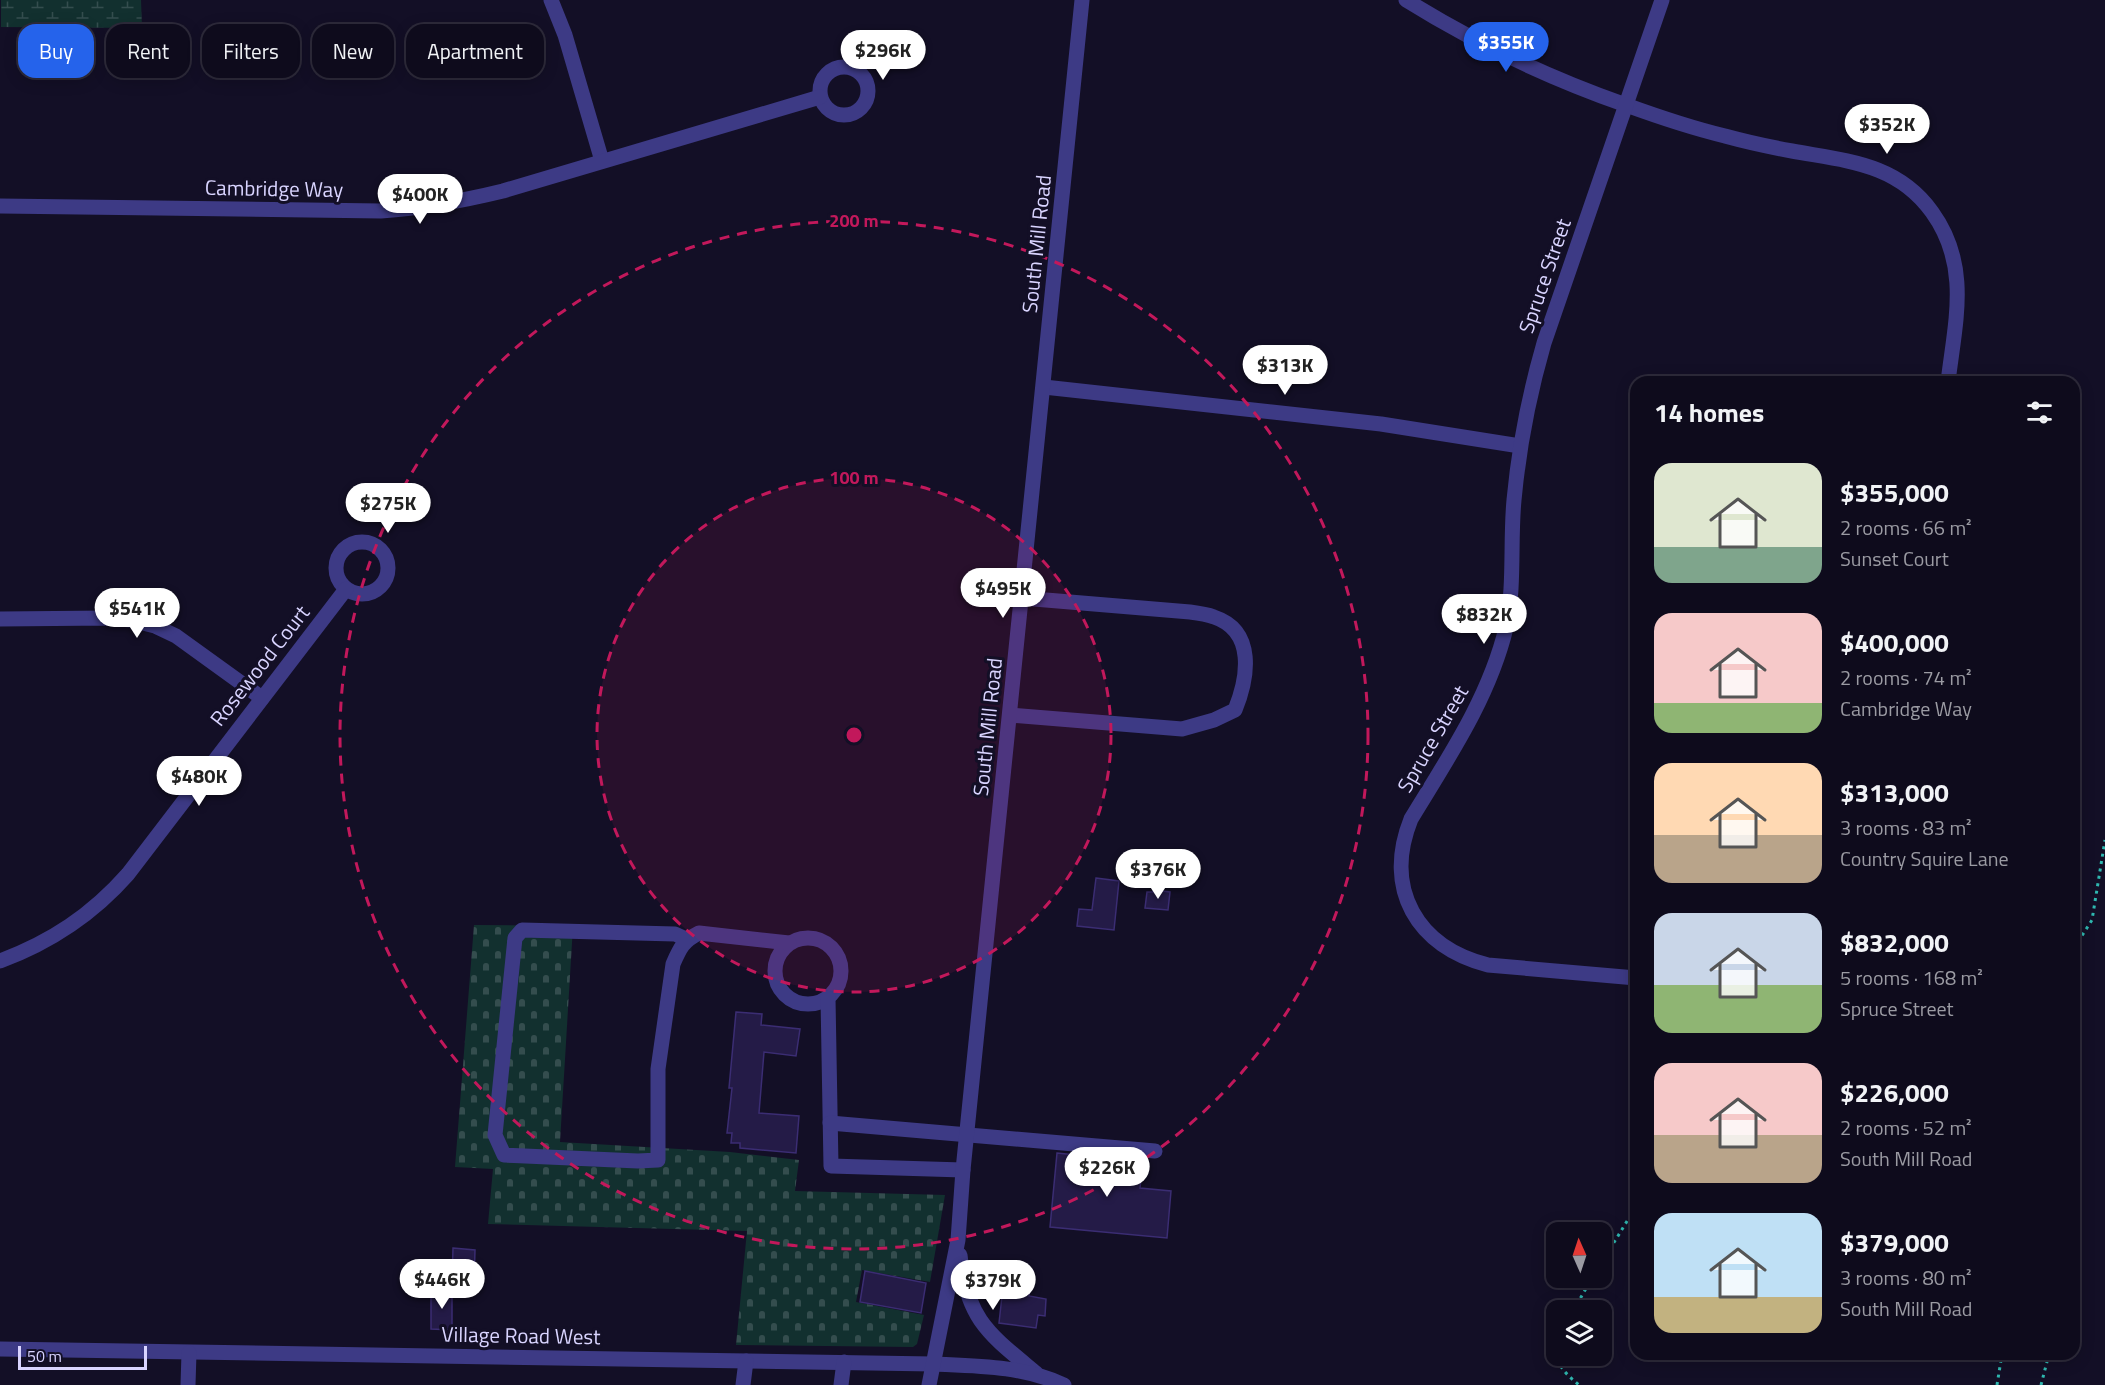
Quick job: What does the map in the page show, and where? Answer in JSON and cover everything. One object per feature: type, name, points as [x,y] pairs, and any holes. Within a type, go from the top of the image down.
[{"type":"street","points":[[551,0],[565,35],[602,161]]},
{"type":"street","name":"South Mill Road","points":[[929,1385],[958,1240],[963,1170],[1082,0]]},
{"type":"street","points":[[1406,0],[1490,48],[1557,79],[1626,105],[1725,136],[1791,151],[1853,161],[1880,170],[1898,180],[1915,193],[1931,211],[1951,248],[1957,273],[1959,299],[1949,376]]},
{"type":"street","name":"Spruce Street","points":[[1630,977],[1488,965],[1449,951],[1430,936],[1416,919],[1401,880],[1401,855],[1404,836],[1411,819],[1482,697],[1497,662],[1506,626],[1511,588],[1514,502],[1520,446],[1530,391],[1544,343],[1662,0]]},
{"type":"street","name":"Cambridge Way","points":[[0,206],[381,211],[425,208],[462,202],[820,97]]},
{"type":"street","points":[[1044,387],[1381,424],[1520,446]]},
{"type":"street","name":"Rosewood Court","points":[[0,962],[28,951],[58,935],[111,893],[128,874],[346,589]]},
{"type":"street","points":[[1010,715],[1182,729],[1214,720],[1235,710],[1244,689],[1246,655],[1236,631],[1215,617],[1190,612],[1022,598]]},
{"type":"street","points":[[0,619],[109,618],[131,620],[155,627],[176,636],[262,698]]},
{"type":"street","points":[[686,939],[675,934],[522,930],[515,938],[495,1135],[504,1155],[658,1160],[658,1069],[673,964],[686,939],[699,933],[789,943]]},
{"type":"street","points":[[800,938],[811,938],[831,947],[838,956],[841,967],[840,979],[836,989],[828,998],[818,1003],[797,1003],[780,990],[775,981],[774,970],[781,950],[789,943],[800,938]]},
{"type":"street","points":[[828,998],[831,1166],[963,1170]]},
{"type":"street","points":[[830,1124],[1155,1151]]},
{"type":"street","points":[[958,1240],[962,1275],[968,1298],[978,1318],[995,1339],[1038,1375],[1064,1385]]},
{"type":"street","name":"Village Road West","points":[[0,1349],[933,1364],[1001,1368],[1038,1375]]},
{"type":"street","points":[[188,1385],[189,1353]]},
{"type":"street","points":[[743,1385],[746,1361]]},
{"type":"street","points":[[841,1385],[844,1362]]},
{"type":"path","points":[[2080,939],[2092,920],[2105,840]]},
{"type":"path","points":[[1612,1246],[1630,1217]]},
{"type":"path","points":[[1998,1385],[2001,1360]]},
{"type":"path","points":[[2041,1385],[2047,1360]]},
{"type":"path","points":[[1560,1366],[1564,1373],[1579,1385]]},
{"type":"green space","points":[[1,0],[141,0],[142,24],[106,24],[106,28],[94,28],[94,24],[18,24],[18,27],[1,27]]},
{"type":"green space","points":[[474,925],[573,926],[560,1142],[730,1152],[799,1160],[795,1191],[945,1195],[930,1282],[862,1270],[856,1302],[924,1315],[917,1344],[913,1347],[736,1345],[747,1231],[488,1224],[493,1169],[455,1167]]},
{"type":"building","points":[[1096,878],[1119,881],[1114,930],[1077,926],[1079,909],[1092,910]]},
{"type":"building","points":[[1153,890],[1170,892],[1168,910],[1145,908],[1147,892],[1153,892]]},
{"type":"building","points":[[736,1012],[762,1014],[761,1025],[800,1029],[796,1056],[764,1052],[759,1113],[799,1116],[796,1153],[740,1148],[740,1143],[731,1143],[732,1133],[727,1133]]},
{"type":"building","points":[[1057,1153],[1143,1162],[1140,1188],[1171,1191],[1167,1238],[1050,1227]]},
{"type":"building","points":[[453,1248],[475,1250],[474,1284],[452,1283]]},
{"type":"building","points":[[1005,1269],[1033,1271],[1029,1296],[1046,1299],[1045,1316],[1038,1315],[1036,1328],[999,1323]]},
{"type":"building","points":[[865,1271],[926,1283],[921,1313],[860,1302]]},
{"type":"building","points":[[431,1291],[452,1291],[452,1330],[431,1329]]}]
